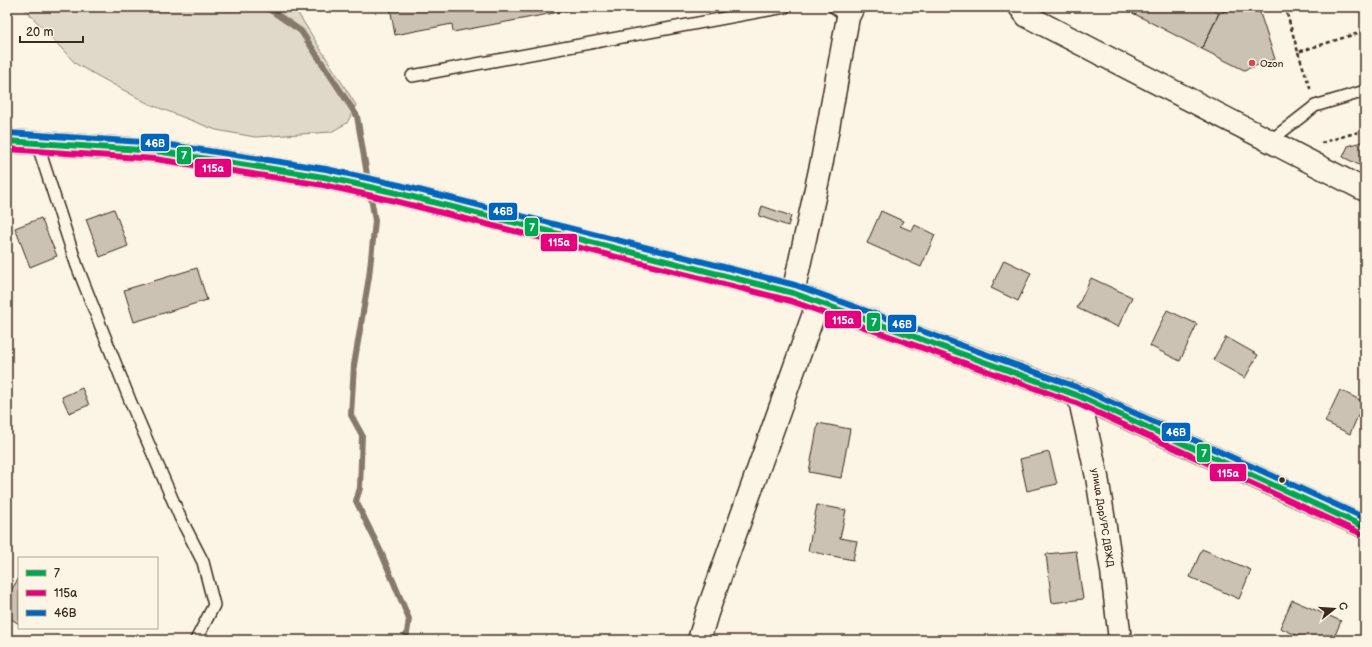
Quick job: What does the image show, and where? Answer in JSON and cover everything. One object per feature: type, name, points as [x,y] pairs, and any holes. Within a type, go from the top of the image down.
[{"type":"main road","points":[[1020,7],[1027,16],[1365,190]]},
{"type":"main road","points":[[793,293],[822,161],[845,10]]},
{"type":"main road","points":[[7,140],[156,151],[324,177],[397,193],[793,293],[1078,396],[1365,527]]},
{"type":"main road","points":[[699,640],[707,612],[818,302]]},
{"type":"main road","name":"улица ДорУРС ДВЖД","points":[[1078,396],[1097,478],[1112,571],[1120,640]]},
{"type":"lane","points":[[412,76],[785,7]]},
{"type":"lane","points":[[1270,141],[1315,106],[1365,91]]},
{"type":"lane","points":[[37,143],[78,266],[128,396],[180,517],[203,562],[214,604],[196,640]]},
{"type":"path","points":[[1285,7],[1315,106]]},
{"type":"path","points":[[1298,52],[1365,31]]},
{"type":"path","points":[[1308,161],[1318,144],[1365,130]]},
{"type":"shaded area","points":[[23,7],[294,7],[356,105],[347,123],[331,132],[255,137],[216,130],[149,104],[76,64]]},
{"type":"building","points":[[390,7],[586,7],[453,32],[452,24],[395,35]]},
{"type":"building","points":[[1121,7],[1208,7],[1219,13],[1202,49]]},
{"type":"building","points":[[1237,7],[1258,7],[1275,59],[1244,70],[1202,49],[1219,13]]},
{"type":"building","points":[[1365,141],[1365,168],[1343,157],[1348,146]]},
{"type":"building","points":[[762,206],[791,216],[788,226],[759,216]]},
{"type":"building","points":[[114,209],[128,246],[100,257],[86,219]]},
{"type":"building","points":[[881,211],[903,221],[900,226],[912,231],[915,225],[935,235],[921,267],[867,243]]},
{"type":"building","points":[[41,218],[57,256],[30,267],[15,228]]},
{"type":"building","points":[[1004,260],[1031,273],[1018,301],[991,288]]},
{"type":"building","points":[[197,268],[207,300],[134,322],[124,290]]},
{"type":"building","points":[[1091,278],[1132,297],[1118,327],[1077,308]]},
{"type":"building","points":[[1167,310],[1197,324],[1180,361],[1150,346]]},
{"type":"building","points":[[1226,337],[1258,355],[1245,378],[1213,360]]},
{"type":"building","points":[[82,388],[89,405],[69,413],[62,397]]},
{"type":"building","points":[[1340,390],[1364,402],[1350,434],[1325,422]]},
{"type":"building","points":[[818,423],[850,429],[841,478],[809,472]]},
{"type":"building","points":[[1049,452],[1057,484],[1027,491],[1020,459]]},
{"type":"building","points":[[817,505],[846,510],[840,538],[857,541],[853,560],[808,551]]},
{"type":"building","points":[[1202,549],[1251,570],[1239,599],[1190,577]]},
{"type":"building","points":[[1076,551],[1083,599],[1052,603],[1046,554]]},
{"type":"building","points":[[18,580],[18,623],[7,616],[7,596]]},
{"type":"building","points":[[1292,600],[1341,621],[1333,640],[1308,640],[1280,628]]},
{"type":"waterway","points":[[266,7],[301,31],[357,116],[375,221],[369,277],[354,365],[351,415],[362,435],[360,488],[356,501],[381,552],[409,619],[406,640]]},
{"type":"transit line","name":"46В","points":[[8,133],[157,143],[326,169],[399,185],[795,285],[1082,389],[1365,518]]},
{"type":"transit line","name":"7","points":[[7,141],[156,151],[324,177],[397,193],[793,293],[1079,396],[1365,527]]},
{"type":"transit line","name":"115а","points":[[7,149],[155,159],[323,185],[395,201],[791,301],[1076,403],[1362,534]]},
{"type":"place","name":"Ozon","points":[[1252,63]]}]
